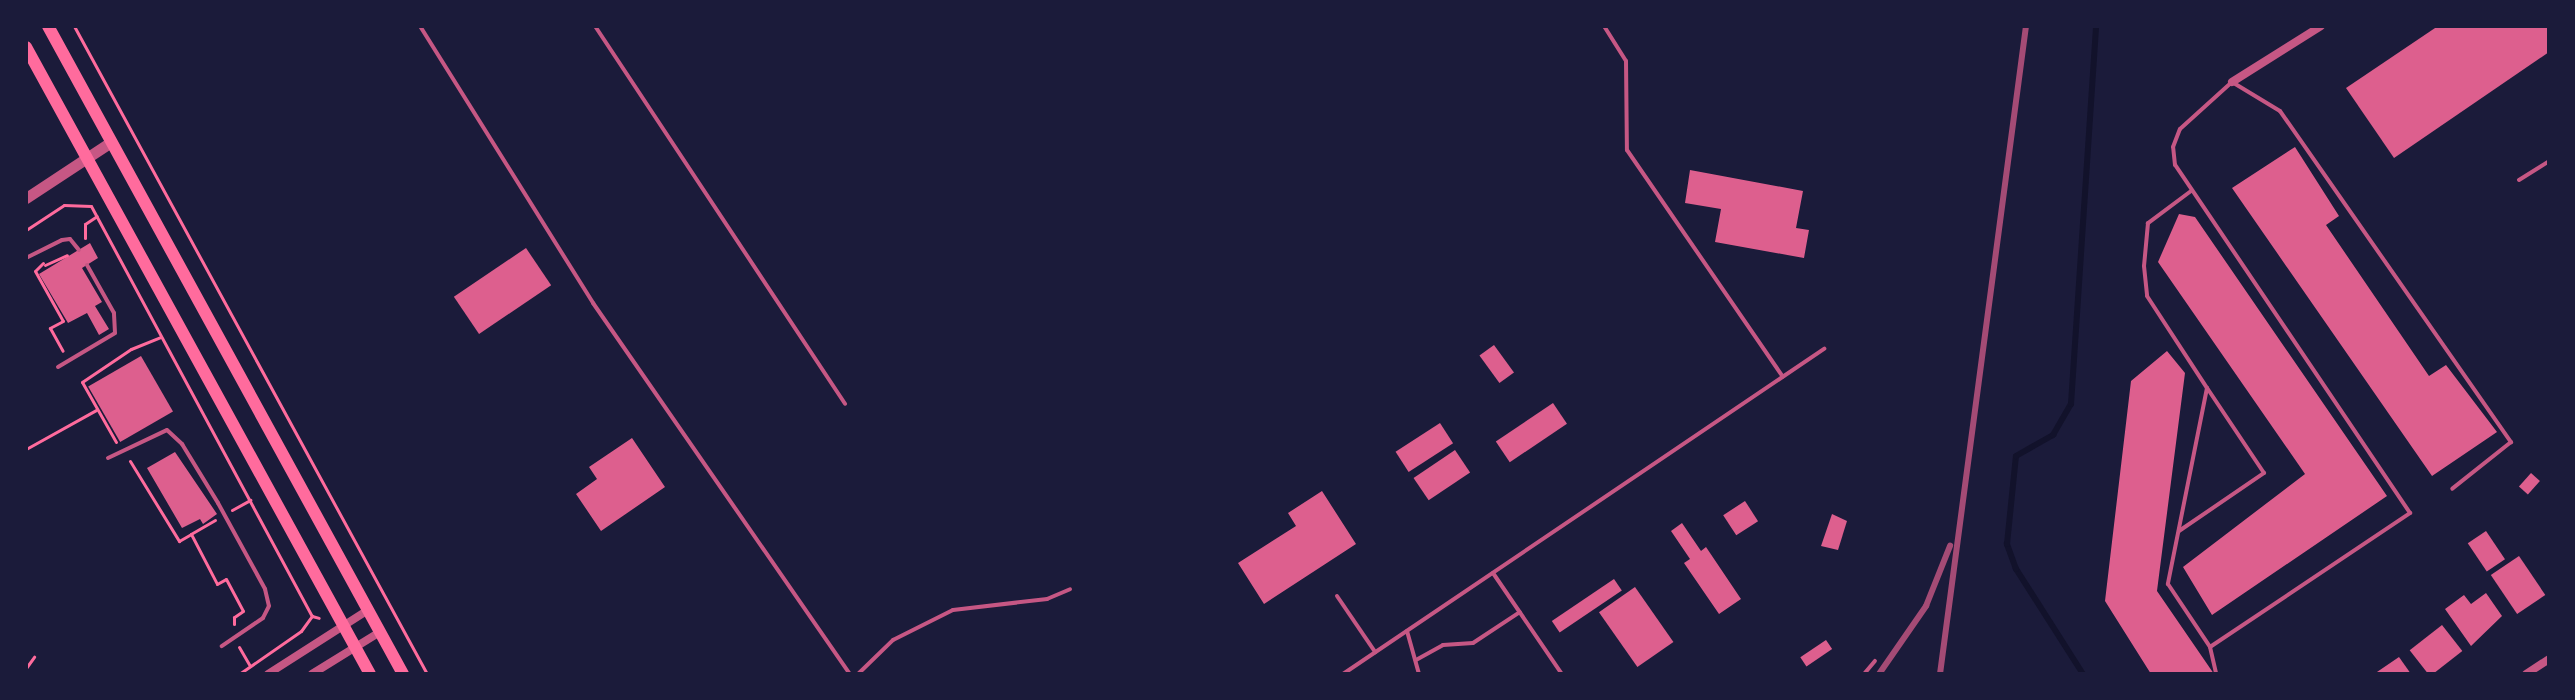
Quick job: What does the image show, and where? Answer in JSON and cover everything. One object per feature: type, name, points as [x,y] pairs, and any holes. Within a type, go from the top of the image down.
[{"type":"main road","points":[[48,26],[403,674]]},
{"type":"main road","points":[[26,47],[370,674]]},
{"type":"street","points":[[2232,82],[2321,26]]},
{"type":"street","points":[[26,198],[111,142]]},
{"type":"street","points":[[268,674],[368,610]]},
{"type":"street","points":[[312,674],[380,632]]},
{"type":"street","points":[[2526,674],[2549,659]]},
{"type":"lane","points":[[420,26],[593,303],[850,674]]},
{"type":"lane","points":[[595,26],[845,404]]},
{"type":"lane","points":[[1604,26],[1626,61],[1627,150],[1783,377]]},
{"type":"lane","points":[[2210,647],[2410,513],[2175,165],[2175,139],[2187,120],[2232,82],[2280,111],[2511,442],[2452,489]]},
{"type":"lane","points":[[2519,180],[2549,161]]},
{"type":"lane","points":[[2178,533],[2264,473],[2147,296],[2144,266],[2148,223],[2191,191]]},
{"type":"lane","points":[[26,258],[62,240],[70,239],[79,250]]},
{"type":"lane","points":[[58,367],[111,338],[116,328],[114,313],[87,265]]},
{"type":"lane","points":[[1343,674],[1824,349]]},
{"type":"lane","points":[[2207,388],[2168,584],[2210,647],[2216,674]]},
{"type":"lane","points":[[108,458],[167,430],[182,444],[268,597],[267,614],[222,646]]},
{"type":"lane","points":[[1493,573],[1562,674]]},
{"type":"lane","points":[[858,674],[893,640],[953,610],[1047,599],[1070,589]]},
{"type":"lane","points":[[1337,596],[1375,652]]},
{"type":"lane","points":[[1416,660],[1443,645],[1473,643],[1520,612]]},
{"type":"lane","points":[[1407,631],[1419,674]]},
{"type":"lane","points":[[1864,674],[1875,661]]},
{"type":"path","points":[[74,26],[427,674]]},
{"type":"path","points":[[250,500],[179,541],[144,477],[122,451],[50,328],[63,321],[35,271],[45,265],[26,230],[64,205],[91,206],[162,336],[250,500],[312,616],[319,618]]},
{"type":"path","points":[[82,382],[131,349],[162,336]]},
{"type":"path","points":[[26,449],[97,409]]},
{"type":"path","points":[[191,534],[217,584],[226,579],[243,611],[234,617],[236,636],[250,666]]},
{"type":"path","points":[[239,674],[301,631],[312,616]]},
{"type":"path","points":[[26,668],[34,657]]},
{"type":"building","points":[[2438,26],[2549,26],[2549,52],[2394,158],[2346,88]]},
{"type":"building","points":[[2295,147],[2339,216],[2326,225],[2429,376],[2446,365],[2497,432],[2432,476],[2232,188]]},
{"type":"building","points":[[1690,170],[1803,191],[1796,228],[1809,230],[1804,258],[1715,242],[1721,209],[1685,203]]},
{"type":"building","points":[[2179,214],[2195,217],[2387,496],[2212,615],[2183,567],[2305,474],[2158,262]]},
{"type":"building","points":[[90,243],[98,258],[82,268],[102,302],[95,306],[109,329],[99,335],[87,313],[68,323],[39,274]]},
{"type":"building","points":[[526,248],[551,285],[479,334],[454,297]]},
{"type":"building","points":[[1494,345],[1514,373],[1499,383],[1479,356]]},
{"type":"building","points":[[2167,351],[2185,373],[2157,591],[2214,674],[2151,674],[2105,601],[2131,381]]},
{"type":"building","points":[[141,356],[173,411],[120,442],[88,386]]},
{"type":"building","points":[[1553,403],[1567,424],[1510,462],[1496,442]]},
{"type":"building","points":[[1440,423],[1453,443],[1409,472],[1396,452]]},
{"type":"building","points":[[632,438],[665,487],[601,531],[576,494],[597,479],[589,467]]},
{"type":"building","points":[[1455,450],[1470,472],[1429,500],[1414,478]]},
{"type":"building","points":[[175,452],[217,514],[203,524],[200,519],[182,528],[147,468]]},
{"type":"building","points":[[2531,473],[2540,481],[2528,494],[2519,486]]},
{"type":"building","points":[[1322,491],[1356,544],[1264,604],[1238,563],[1296,526],[1288,513]]},
{"type":"building","points":[[1745,501],[1758,521],[1736,535],[1723,515]]},
{"type":"building","points":[[1832,514],[1847,521],[1838,550],[1821,546]]},
{"type":"building","points":[[1682,523],[1701,551],[1706,547],[1741,599],[1719,614],[1684,563],[1690,559],[1671,531]]},
{"type":"building","points":[[2486,531],[2505,559],[2487,571],[2468,543]]},
{"type":"building","points":[[2519,556],[2545,595],[2517,614],[2491,575]]},
{"type":"building","points":[[1614,579],[1622,591],[1560,633],[1552,621]]},
{"type":"building","points":[[1635,587],[1673,642],[1637,667],[1599,612]]},
{"type":"building","points":[[2486,593],[2502,616],[2471,646],[2445,609],[2464,595],[2471,604]]},
{"type":"building","points":[[2442,625],[2462,651],[2433,674],[2428,674],[2410,650]]},
{"type":"building","points":[[1826,640],[1832,649],[1806,666],[1800,657]]},
{"type":"building","points":[[2399,657],[2411,674],[2374,674]]},
{"type":"waterway","points":[[2083,674],[2016,569],[2007,544],[2016,456],[2053,435],[2071,404],[2096,26]]},
{"type":"railway","points":[[1940,674],[2026,26]]},
{"type":"railway","points":[[1879,674],[1926,606],[1950,546]]}]
